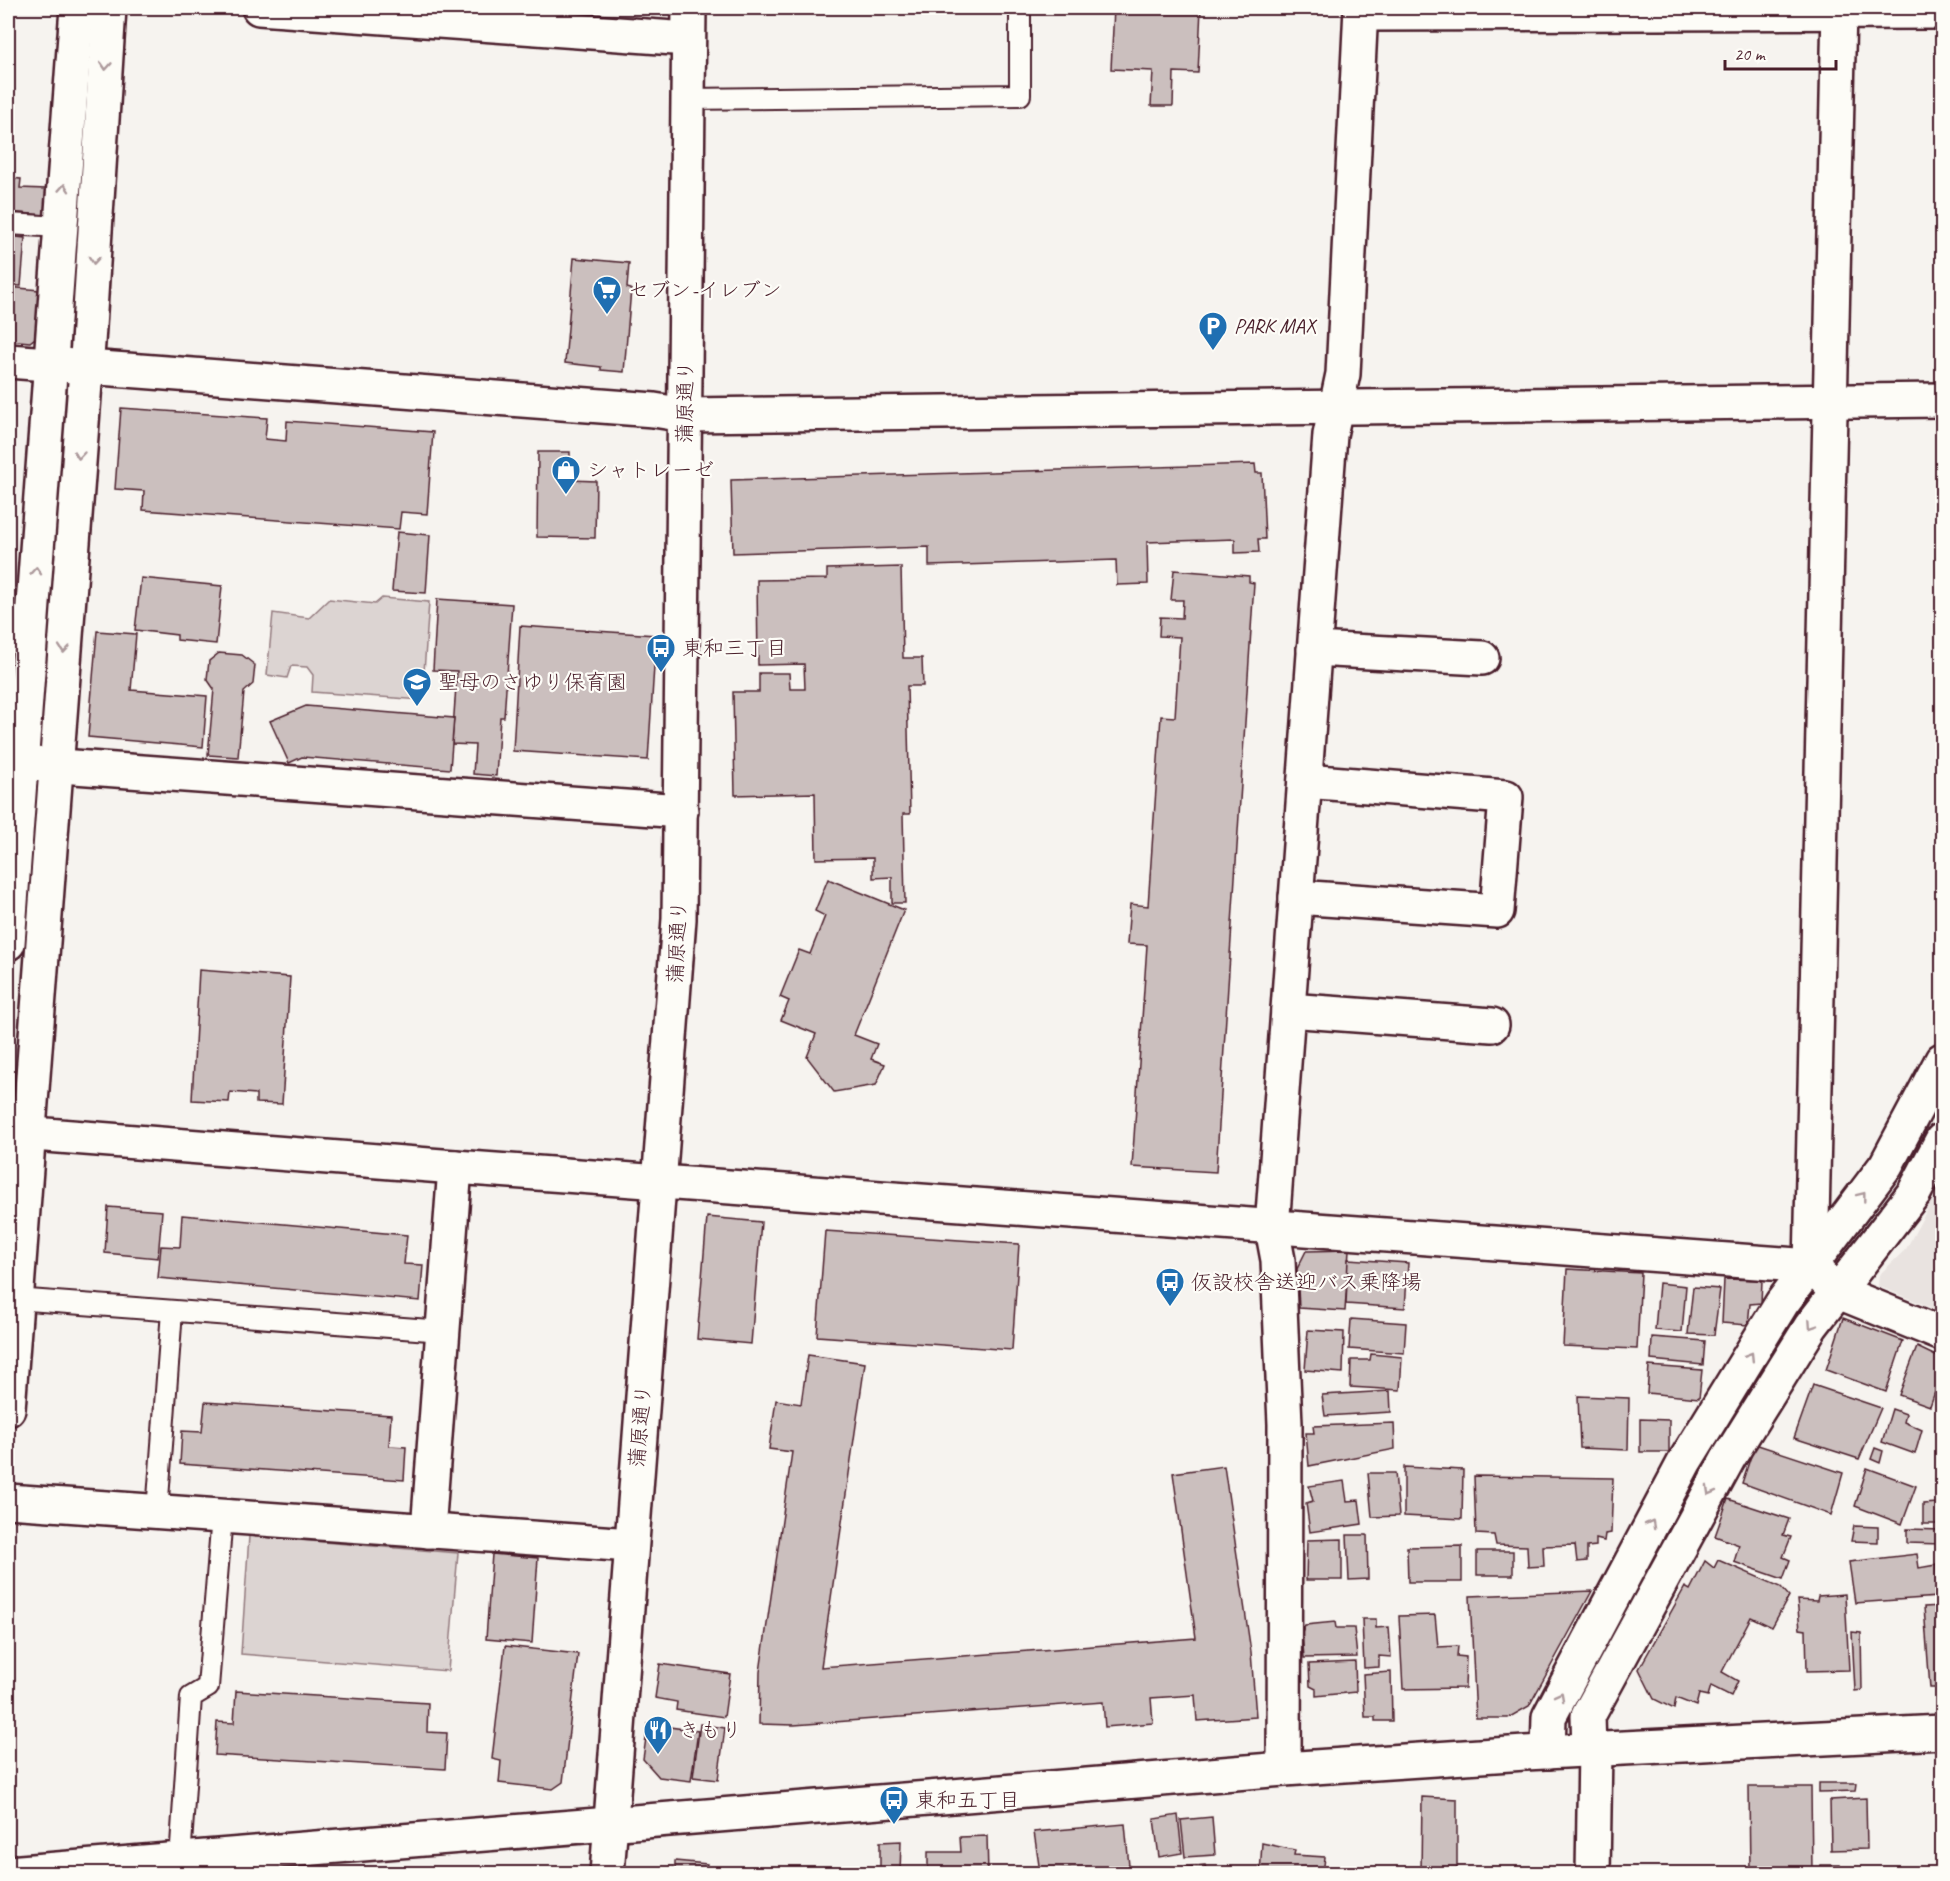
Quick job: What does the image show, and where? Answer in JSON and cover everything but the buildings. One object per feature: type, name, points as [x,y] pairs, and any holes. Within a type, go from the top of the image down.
[{"type":"street","points":[[8,943],[15,763],[51,365],[76,8]]},
{"type":"street","points":[[8,1409],[15,1299],[18,1133],[55,766],[86,368],[110,8]]},
{"type":"street","points":[[259,8],[689,23]]},
{"type":"street","points":[[1284,1769],[1285,1424],[1278,1260],[1272,1228],[1330,435],[1343,374],[1361,11],[1942,12]]},
{"type":"street","points":[[1810,1266],[1832,400],[1839,11]]},
{"type":"street","name":"蒲原通り","points":[[607,1874],[679,919],[689,23]]},
{"type":"street","points":[[8,362],[685,415],[1942,400]]},
{"type":"street","points":[[1314,649],[1482,658]]},
{"type":"street","points":[[15,763],[681,811]]},
{"type":"street","points":[[1296,897],[1497,911],[1506,797],[1305,781]]},
{"type":"street","points":[[1288,1010],[1492,1025]]},
{"type":"street","points":[[1548,1752],[1549,1718],[1685,1461],[1782,1303],[1886,1165],[1942,1060]]},
{"type":"street","points":[[18,1133],[1272,1228],[1810,1266],[1836,1291],[1942,1334]]},
{"type":"street","points":[[1593,1874],[1592,1749],[1588,1716],[1728,1459],[1811,1326],[1914,1193],[1942,1140]]},
{"type":"street","points":[[428,1531],[456,1167]]},
{"type":"street","points":[[8,1501],[631,1545]]},
{"type":"street","points":[[8,1873],[609,1826],[1284,1769],[1592,1749],[1942,1732]]},
{"type":"lane","points":[[688,99],[1020,94],[1020,8]]},
{"type":"lane","points":[[8,224],[61,227]]},
{"type":"lane","points":[[15,1299],[443,1331]]},
{"type":"lane","points":[[157,1512],[172,1311]]},
{"type":"lane","points":[[180,1860],[191,1697],[208,1687],[222,1516]]},
{"type":"shaded area","points":[[382,598],[429,602],[422,700],[312,692],[313,675],[307,667],[291,666],[287,678],[267,675],[273,613],[309,618],[329,599],[375,604]]},
{"type":"shaded area","points":[[1942,1182],[1942,1312],[1878,1286],[1879,1275],[1906,1249]]},
{"type":"shaded area","points":[[249,1536],[458,1553],[448,1671],[241,1654]]},
{"type":"place","name":"セブン-イレブン","points":[[607,316]]},
{"type":"place","name":"PARK MAX","points":[[1213,352]]},
{"type":"place","name":"シャトレーゼ","points":[[566,496]]},
{"type":"place","name":"東和三丁目","points":[[661,674]]},
{"type":"place","name":"聖母のさゆり保育園","points":[[417,708]]},
{"type":"place","name":"仮設校舎送迎バス乗降場","points":[[1170,1308]]},
{"type":"place","name":"きもり","points":[[658,1756]]},
{"type":"place","name":"東和五丁目","points":[[894,1826]]}]
